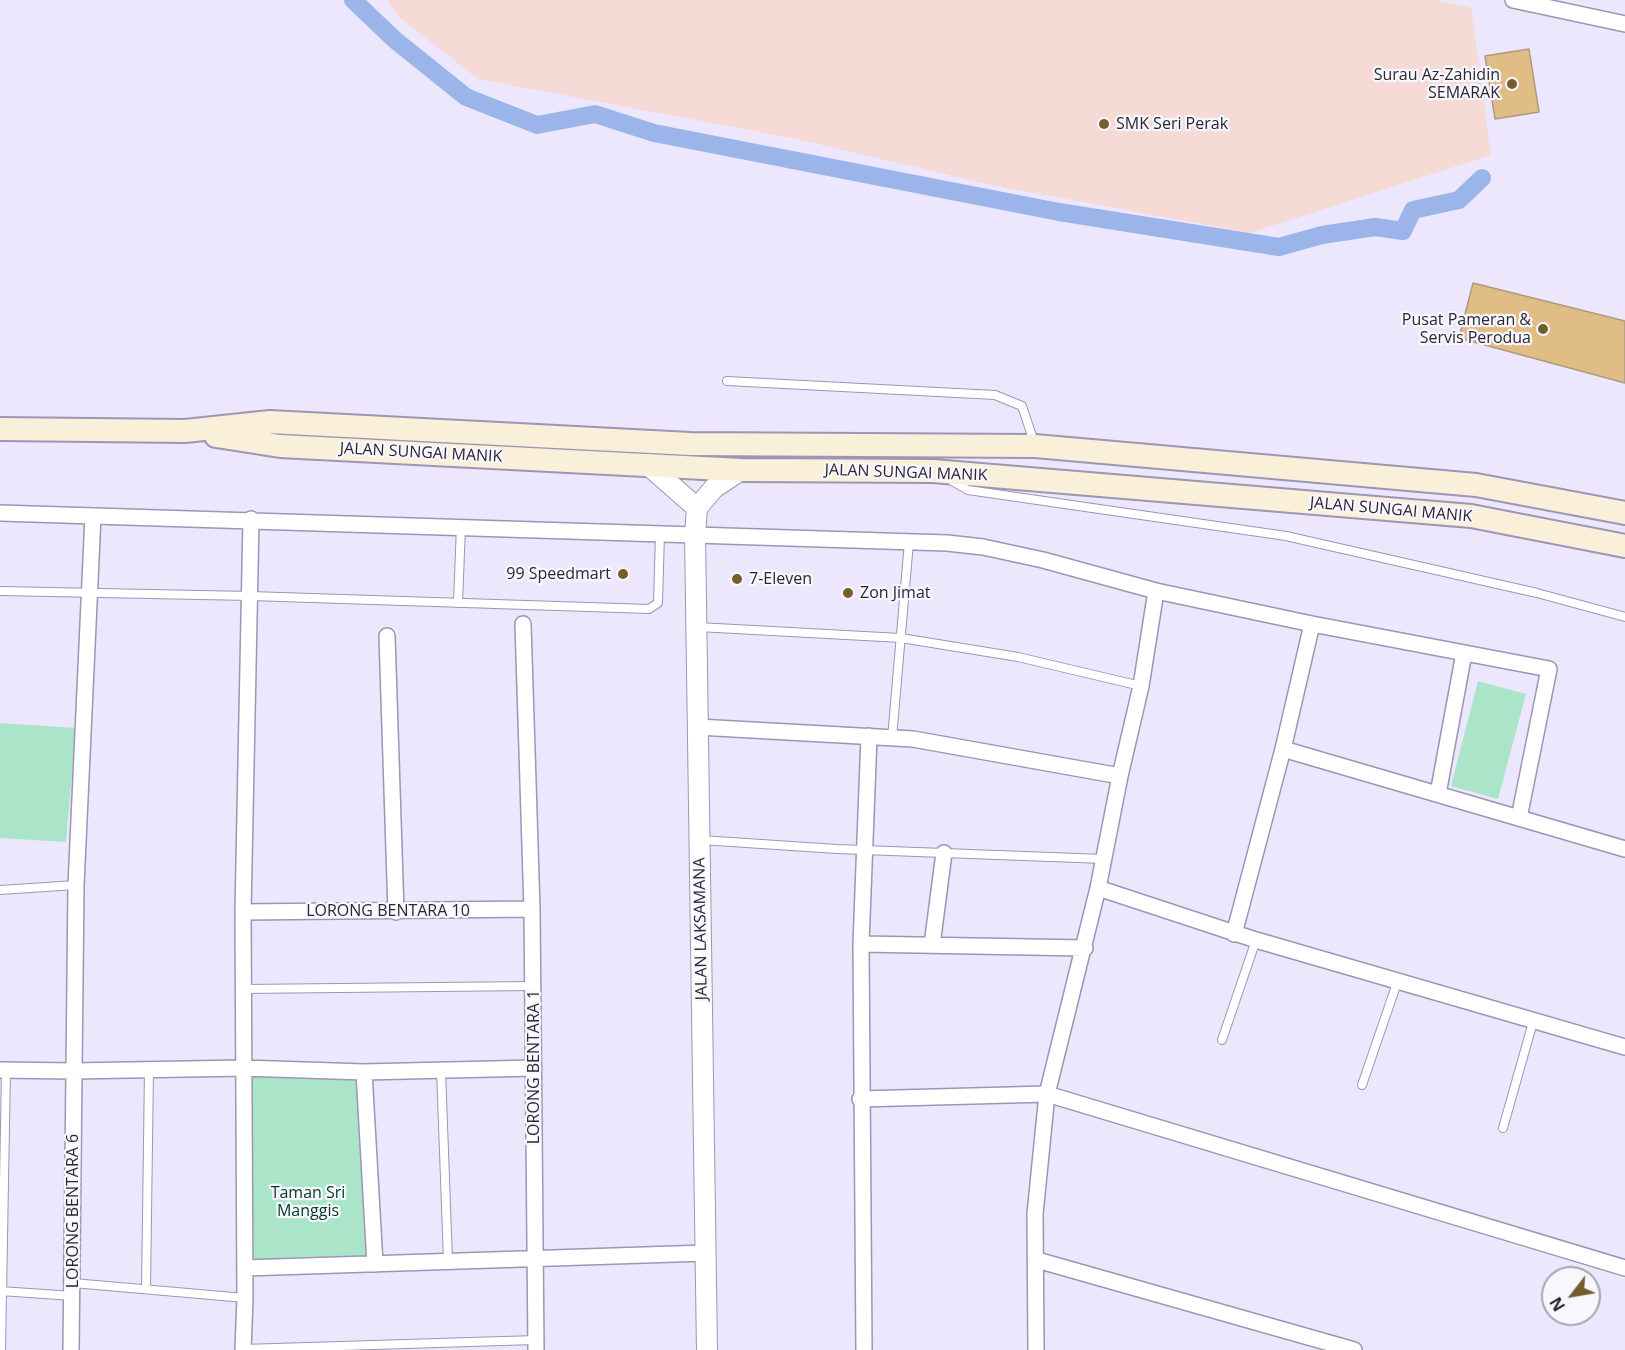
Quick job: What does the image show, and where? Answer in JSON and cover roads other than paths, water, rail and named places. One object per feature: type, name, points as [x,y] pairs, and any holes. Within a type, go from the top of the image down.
[{"type":"main road","name":"JALAN SUNGAI MANIK","points":[[0,429],[184,431],[270,422],[690,444],[1035,446],[1476,485],[1625,513]]},
{"type":"main road","name":"JALAN SUNGAI MANIK","points":[[184,431],[280,446],[741,470],[933,471],[1471,516],[1625,546]]},
{"type":"street","points":[[1513,0],[1625,24]]},
{"type":"street","points":[[647,464],[697,508],[714,488],[741,470]]},
{"type":"street","name":"JALAN LAKSAMANA","points":[[697,508],[695,534],[707,1350]]},
{"type":"street","points":[[0,513],[660,532],[983,547],[1156,591],[1312,624],[1549,669],[1519,818]]},
{"type":"street","name":"LORONG BENTARA 6","points":[[71,1350],[76,885],[93,516]]},
{"type":"street","points":[[243,1349],[245,1268],[243,912],[251,519]]},
{"type":"street","points":[[1036,1350],[1037,1182],[1047,1094],[1085,948],[1141,686],[1156,591]]},
{"type":"street","name":"LORONG BENTARA 1","points":[[523,624],[532,909],[536,1345]]},
{"type":"street","points":[[1234,934],[1283,749],[1312,624]]},
{"type":"street","points":[[387,636],[396,912]]},
{"type":"street","points":[[1438,794],[1464,653]]},
{"type":"street","points":[[698,728],[869,736],[955,745],[1120,776]]},
{"type":"street","points":[[864,1350],[860,1099],[861,944],[869,736]]},
{"type":"street","points":[[1283,749],[1625,849]]},
{"type":"street","points":[[932,945],[944,853]]},
{"type":"street","points":[[1098,888],[1234,934],[1625,1047]]},
{"type":"street","name":"LORONG BENTARA 10","points":[[243,912],[532,909]]},
{"type":"street","points":[[861,944],[1085,948]]},
{"type":"street","points":[[3,1070],[243,1068],[364,1072],[534,1068]]},
{"type":"street","points":[[364,1072],[375,1264]]},
{"type":"street","points":[[860,1099],[1047,1094],[1625,1268]]},
{"type":"street","points":[[245,1268],[706,1253]]},
{"type":"street","points":[[1036,1260],[1354,1350]]},
{"type":"lane","points":[[727,381],[995,395],[1022,406],[1035,446]]},
{"type":"lane","points":[[933,471],[968,490],[1286,536],[1526,591],[1625,617]]},
{"type":"lane","points":[[458,603],[461,526]]},
{"type":"lane","points":[[0,591],[655,608],[658,603],[660,532]]},
{"type":"lane","points":[[892,738],[909,542]]},
{"type":"lane","points":[[697,627],[901,638],[1018,657],[1141,686]]},
{"type":"lane","points":[[700,840],[864,850],[1104,860]]},
{"type":"lane","points":[[0,890],[76,885]]},
{"type":"lane","points":[[1222,1040],[1256,940]]},
{"type":"lane","points":[[1362,1085],[1398,980]]},
{"type":"lane","points":[[243,989],[533,986]]},
{"type":"lane","points":[[1503,1128],[1533,1022]]},
{"type":"lane","points":[[1,1350],[3,1070]]},
{"type":"lane","points":[[146,1289],[149,1070]]},
{"type":"lane","points":[[441,1070],[448,1261]]},
{"type":"lane","points":[[1,1291],[146,1289],[245,1298]]},
{"type":"lane","points":[[243,1349],[536,1345]]},
{"type":"waterway","points":[[353,0],[395,40],[466,97],[537,125],[595,114],[654,133],[1059,212],[1279,247],[1322,235],[1375,227],[1403,231],[1413,210],[1459,200],[1482,178]]},
{"type":"place","name":"Surau Az-Zahidin SEMARAK","points":[[1512,84]]},
{"type":"place","name":"SMK Seri Perak","points":[[1104,124]]},
{"type":"place","name":"Pusat Pameran & Servis Perodua","points":[[1543,329]]},
{"type":"place","name":"99 Speedmart","points":[[623,574]]},
{"type":"place","name":"7-Eleven","points":[[737,579]]},
{"type":"place","name":"Zon Jimat","points":[[848,593]]},
{"type":"park label","name":"Taman Sri Manggis","points":[[308,1202]]}]
